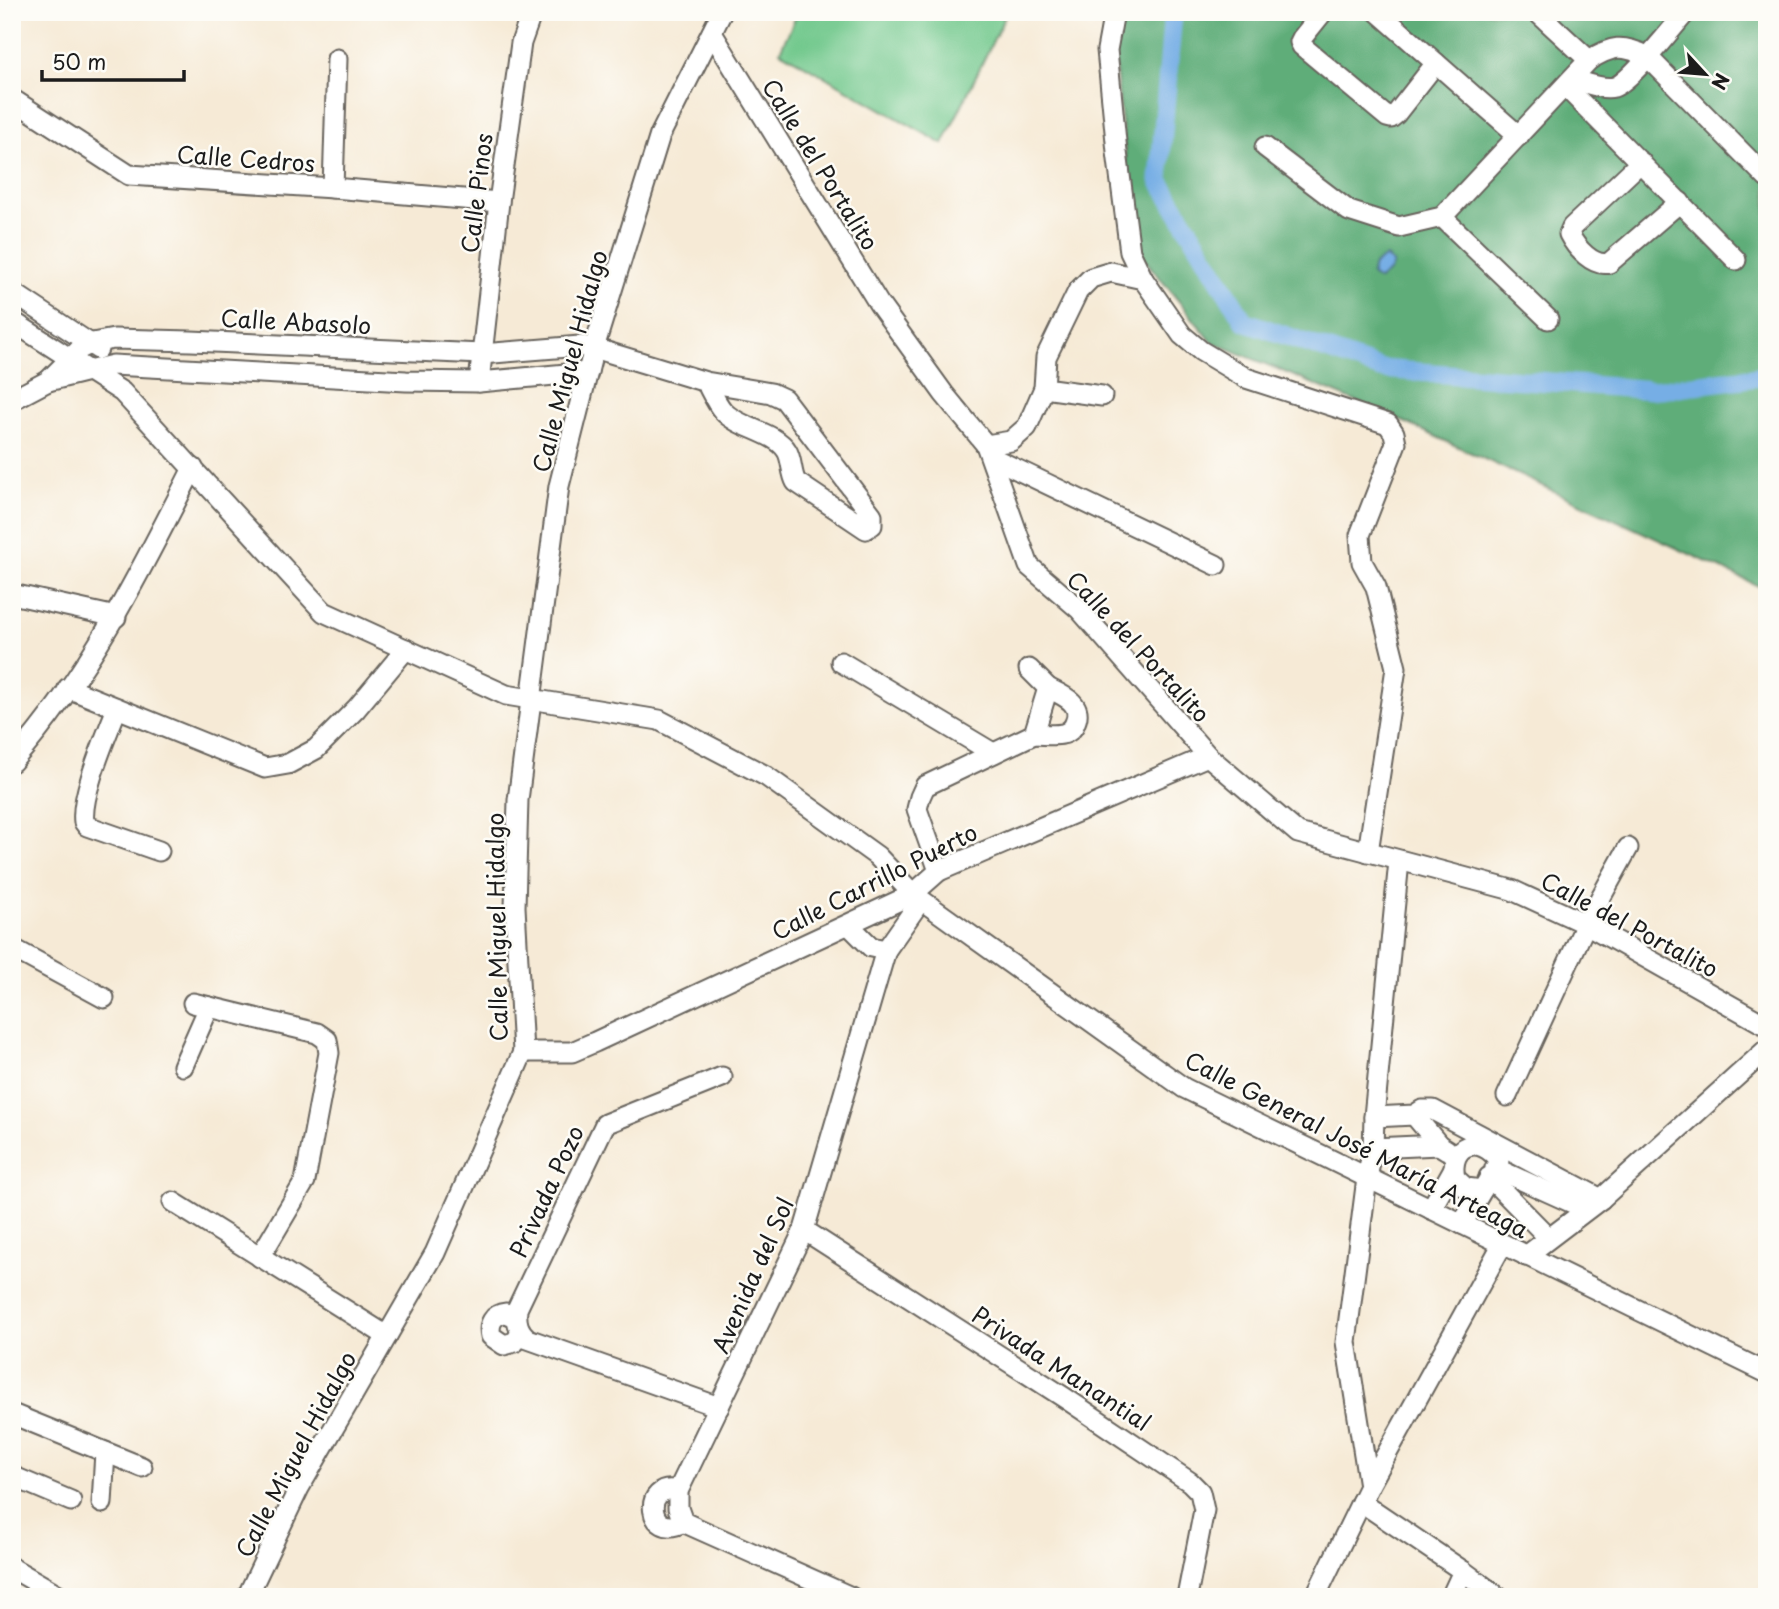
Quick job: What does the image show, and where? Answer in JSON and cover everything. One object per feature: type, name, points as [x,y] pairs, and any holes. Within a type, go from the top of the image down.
[{"type":"street","name":"Calle Pinos","points":[[479,382],[499,202],[521,43],[532,12]]},
{"type":"street","name":"Calle Miguel Hidalgo","points":[[247,1597],[299,1488],[435,1253],[523,1052],[515,894],[518,800],[559,486],[594,348],[660,135],[722,12]]},
{"type":"street","points":[[1114,12],[1107,50],[1117,152],[1130,252],[1143,279],[1182,335],[1200,351],[1246,378],[1388,425],[1394,433],[1396,443],[1360,535],[1363,562],[1376,587],[1396,668],[1368,852]]},
{"type":"street","points":[[1323,12],[1302,38],[1302,46],[1387,117],[1391,118],[1396,114],[1436,63]]},
{"type":"street","points":[[1378,12],[1519,136]]},
{"type":"street","points":[[1537,12],[1589,60]]},
{"type":"street","points":[[1568,82],[1615,87],[1628,78],[1686,12]]},
{"type":"street","name":"Calle del Portalito","points":[[712,33],[879,304],[988,451],[1029,566],[1079,609],[1208,757],[1298,833],[1512,890],[1586,924],[1767,1026]]},
{"type":"street","points":[[1265,147],[1349,211],[1399,227],[1441,217],[1589,60],[1605,51],[1622,47],[1647,56],[1767,178]]},
{"type":"street","points":[[333,188],[337,58]]},
{"type":"street","points":[[1568,82],[1736,260]]},
{"type":"street","name":"Calle Cedros","points":[[12,99],[129,175],[499,202]]},
{"type":"street","points":[[1641,162],[1572,227],[1569,234],[1572,241],[1594,262],[1601,265],[1609,262],[1680,202]]},
{"type":"street","points":[[1441,217],[1548,319]]},
{"type":"street","points":[[988,451],[1011,441],[1027,427],[1044,388],[1046,357],[1078,291],[1091,278],[1111,272],[1143,279]]},
{"type":"street","name":"Calle General José María Arteaga","points":[[12,292],[92,343],[113,365],[122,392]]},
{"type":"street","name":"Calle General José María Arteaga","points":[[12,321],[122,392],[324,612],[506,695],[659,720],[766,776],[877,856],[917,897],[1184,1088],[1767,1373]]},
{"type":"street","points":[[141,366],[149,339]]},
{"type":"street","name":"Calle Abasolo","points":[[48,381],[70,357],[92,343],[114,340],[149,339],[482,355],[580,346],[594,348],[706,382],[771,393],[784,399],[872,515],[872,525],[866,528],[796,482],[791,472],[788,452],[780,443],[735,420],[722,410],[706,382]]},
{"type":"street","points":[[556,348],[558,375]]},
{"type":"street","points":[[406,381],[408,351]]},
{"type":"street","name":"Calle Abasolo","points":[[12,400],[48,381],[113,365],[406,381],[479,382],[588,372]]},
{"type":"street","points":[[1044,388],[1102,396]]},
{"type":"street","points":[[988,451],[1216,565]]},
{"type":"street","points":[[12,762],[41,729],[116,617],[193,468]]},
{"type":"street","points":[[12,594],[116,617]]},
{"type":"street","points":[[68,688],[265,768],[288,764],[316,749],[356,709],[406,649]]},
{"type":"street","points":[[841,662],[993,753]]},
{"type":"street","points":[[939,871],[917,809],[925,786],[1034,734],[1061,735],[1076,722],[1077,709],[1070,698],[1048,688],[1029,669]]},
{"type":"street","points":[[1034,734],[1048,688]]},
{"type":"street","points":[[117,708],[96,760],[84,822],[87,826],[159,852]]},
{"type":"street","name":"Calle Carrillo Puerto","points":[[523,1052],[572,1052],[849,925],[917,897],[939,871],[1208,757]]},
{"type":"street","points":[[1507,1096],[1586,924],[1628,848]]},
{"type":"street","points":[[1399,861],[1373,1148],[1346,1342],[1365,1494],[1498,1597]]},
{"type":"street","name":"Avenida del Sol","points":[[851,1597],[680,1507],[719,1407],[804,1230],[886,950],[917,897]]},
{"type":"street","points":[[849,925],[871,947],[886,950]]},
{"type":"street","points":[[12,948],[104,998]]},
{"type":"street","points":[[183,1066],[201,1005],[317,1033],[327,1040],[329,1053],[305,1181],[260,1257]]},
{"type":"street","points":[[1526,1256],[1594,1204],[1767,1049]]},
{"type":"street","name":"Privada Pozo","points":[[719,1407],[528,1339],[519,1325],[517,1309],[605,1124],[722,1077]]},
{"type":"street","points":[[1374,1117],[1415,1115],[1422,1110],[1433,1110],[1494,1169],[1549,1238]]},
{"type":"street","points":[[1415,1115],[1450,1157],[1455,1178],[1460,1184],[1474,1190],[1494,1169]]},
{"type":"street","points":[[1373,1148],[1450,1157],[1468,1146],[1482,1145],[1489,1149],[1494,1169],[1462,1224]]},
{"type":"street","points":[[1432,1209],[1450,1157]]},
{"type":"street","points":[[1494,1169],[1594,1204]]},
{"type":"street","points":[[173,1202],[387,1336]]},
{"type":"street","name":"Privada Manantial","points":[[804,1230],[1190,1482],[1200,1492],[1205,1510],[1188,1597]]},
{"type":"street","points":[[1315,1597],[1365,1494],[1502,1245]]},
{"type":"street","points":[[12,1414],[142,1467]]},
{"type":"street","points":[[102,1503],[105,1452]]},
{"type":"street","points":[[12,1476],[71,1502]]},
{"type":"street","points":[[12,1568],[62,1597]]},
{"type":"street","points":[[1451,1597],[1463,1571]]},
{"type":"green space","points":[[798,12],[1007,12],[943,144],[780,51]]},
{"type":"green space","points":[[1122,12],[1767,12],[1767,590],[1400,420],[1212,342],[1136,249],[1114,54]]},
{"type":"water","points":[[1386,257],[1393,263],[1390,271],[1378,280],[1371,275],[1374,265]]},
{"type":"waterway","points":[[1173,12],[1159,180],[1244,321],[1381,369],[1653,390],[1767,376]]}]
